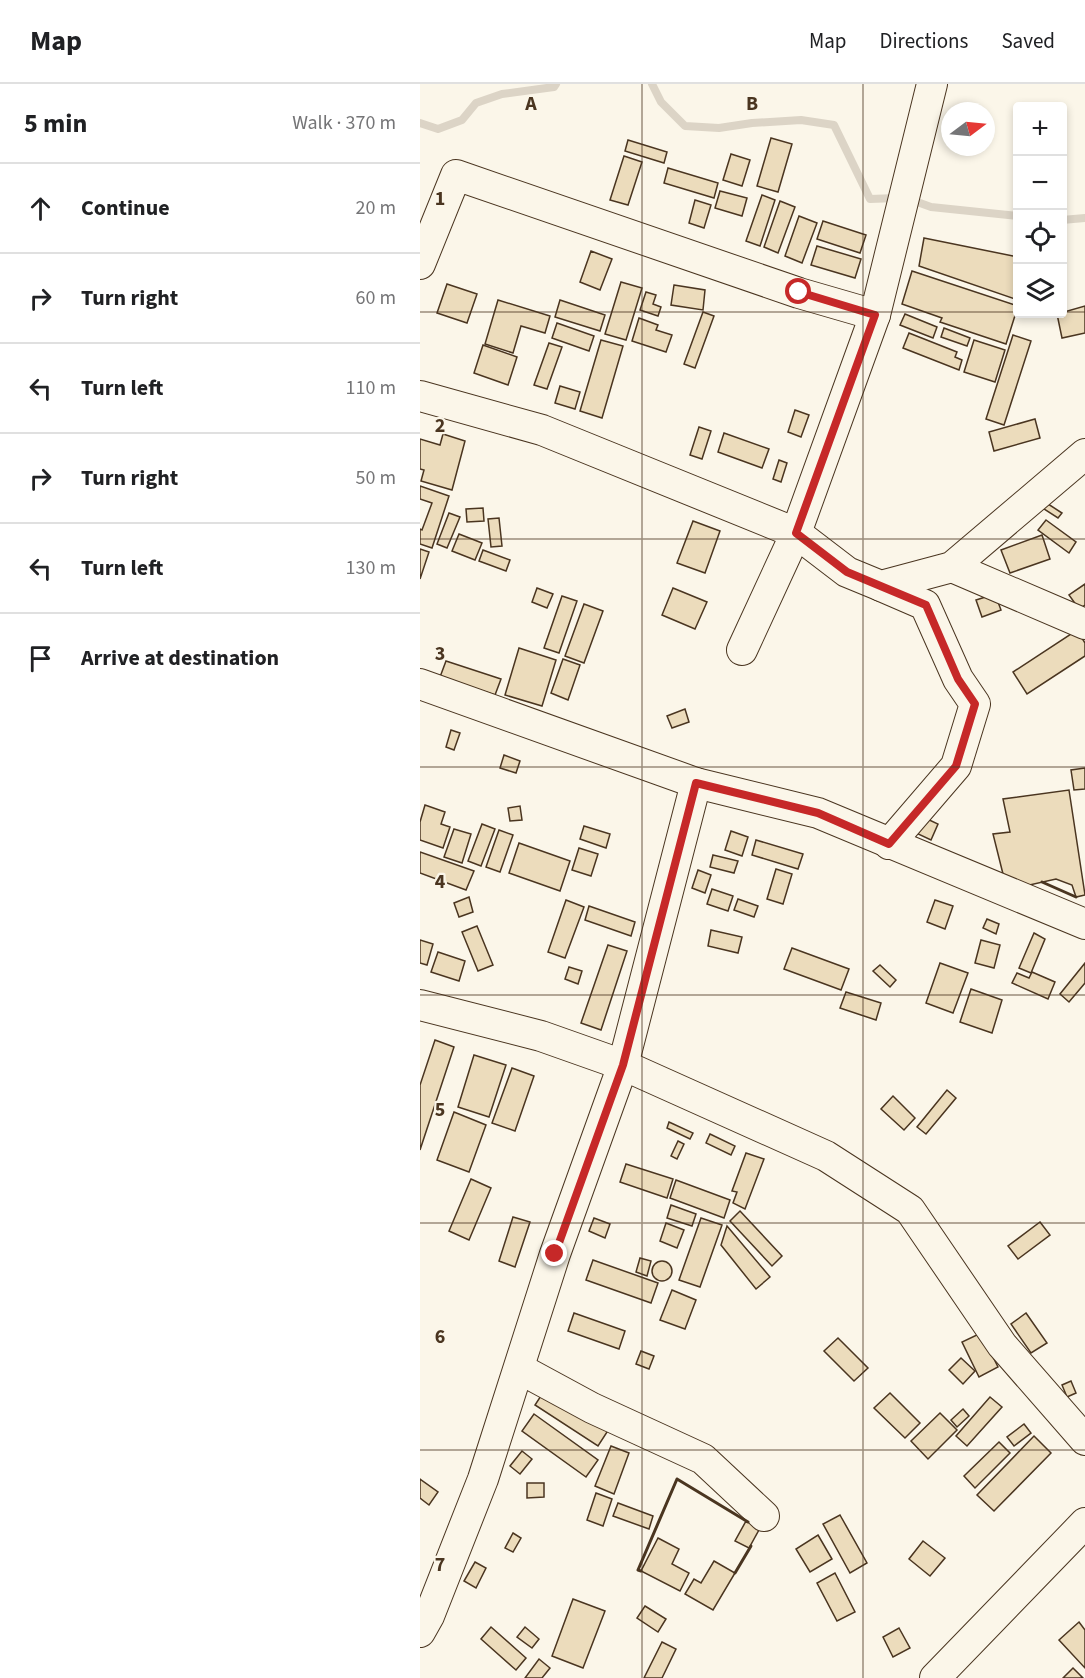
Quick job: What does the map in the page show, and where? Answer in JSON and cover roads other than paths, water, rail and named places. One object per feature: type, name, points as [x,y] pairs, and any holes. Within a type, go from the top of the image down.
[{"type":"street","points":[[742,650],[796,533],[875,315],[932,84]]},
{"type":"street","points":[[420,264],[456,175],[799,292],[875,315]]},
{"type":"street","points":[[420,396],[542,430],[796,533],[847,572],[926,605],[958,679],[975,704],[956,766],[889,844]]},
{"type":"street","points":[[881,586],[952,567],[1085,454]]},
{"type":"street","points":[[952,567],[1085,624]]},
{"type":"street","points":[[420,684],[696,783],[818,813],[1085,924]]},
{"type":"street","points":[[420,1632],[429,1616],[483,1479],[555,1254],[623,1065],[696,783]]},
{"type":"street","points":[[420,1005],[541,1036],[623,1065],[826,1155],[910,1210],[1002,1345],[1085,1440]]},
{"type":"street","points":[[520,1369],[592,1408],[703,1459],[764,1516]]},
{"type":"street","points":[[939,1677],[1085,1523]]},
{"type":"waterway","points":[[420,123],[438,129],[462,120],[476,103],[502,94],[554,87],[556,84]]},
{"type":"waterway","points":[[652,84],[661,102],[685,126],[719,128],[801,120],[834,125],[870,199],[897,198]]},
{"type":"waterway","points":[[909,199],[931,207],[1013,215]]},
{"type":"waterway","points":[[1067,220],[1085,218]]}]
